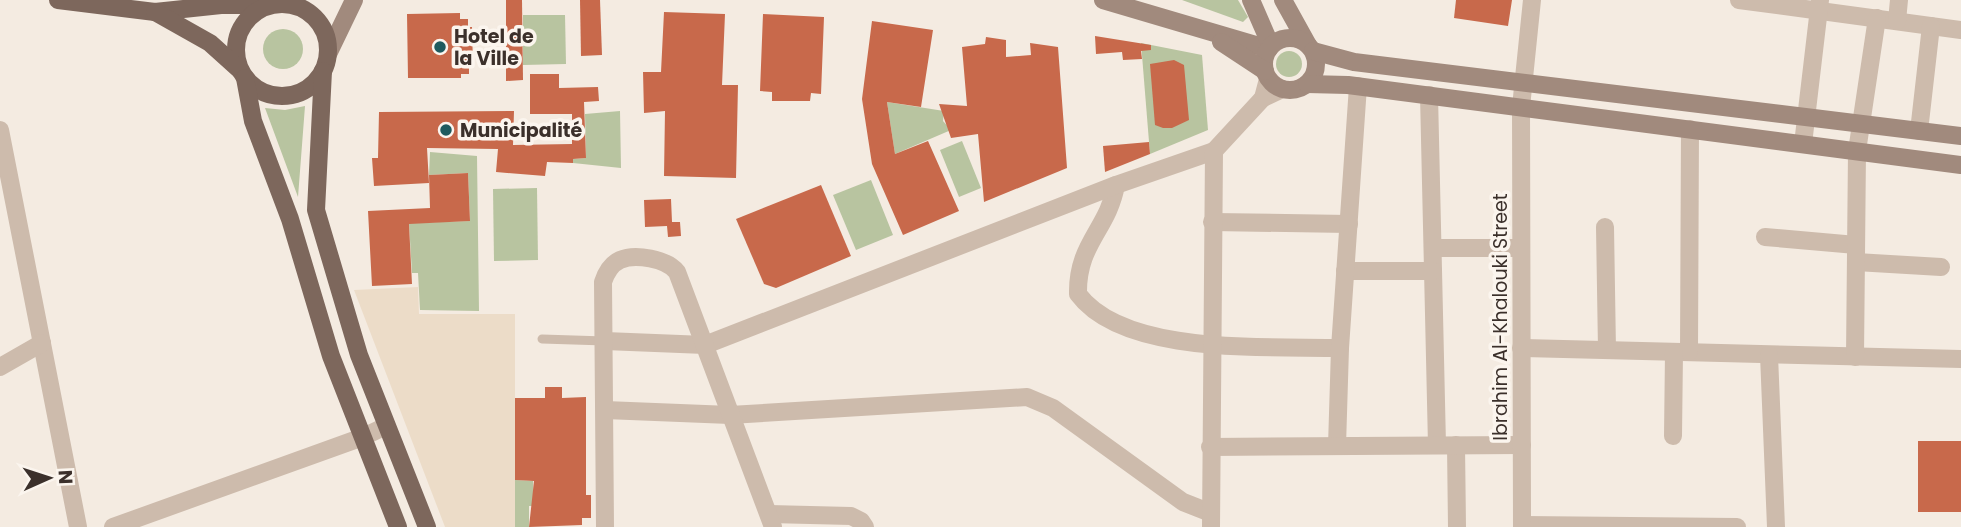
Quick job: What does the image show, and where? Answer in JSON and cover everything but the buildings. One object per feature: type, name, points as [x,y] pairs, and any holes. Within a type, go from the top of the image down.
[{"type":"main road","points":[[58,0],[155,12],[274,3],[289,4],[313,16],[327,40],[316,210],[359,355],[427,527]]},
{"type":"main road","points":[[155,12],[210,43],[263,92],[286,96],[301,92],[314,84],[354,0]]},
{"type":"main road","points":[[1105,1],[1144,0]]},
{"type":"main road","points":[[1251,0],[1270,48],[1272,79]]},
{"type":"main road","points":[[1206,32],[1272,79],[1299,89],[1307,84],[1315,72],[1310,48],[1283,0]]},
{"type":"main road","points":[[1105,1],[1206,32],[1270,48],[1285,38],[1293,38],[1310,48],[1354,62],[1961,136]]},
{"type":"main road","points":[[274,3],[254,12],[243,24],[237,39],[236,55],[253,121],[290,219],[331,356],[398,527]]},
{"type":"main road","points":[[1307,84],[1358,86],[1961,165]]},
{"type":"main road","points":[[290,219],[316,210]]},
{"type":"street","name":"Ibrahim Al-Khalouki Street","points":[[1523,526],[1521,107],[1532,0]]},
{"type":"street","points":[[1739,0],[1819,4],[1877,18],[1961,30]]},
{"type":"street","points":[[1898,21],[1899,0]]},
{"type":"street","points":[[1804,144],[1819,4]]},
{"type":"street","points":[[1855,357],[1857,151],[1877,18]]},
{"type":"street","points":[[1919,131],[1931,26]]},
{"type":"street","points":[[605,341],[705,345],[1116,185],[1214,150],[1263,98],[1272,79]]},
{"type":"street","points":[[1337,446],[1340,348],[1358,86]]},
{"type":"street","points":[[1429,95],[1437,445]]},
{"type":"street","points":[[1673,436],[1681,352],[1690,129]]},
{"type":"street","points":[[0,130],[6,197],[42,343],[78,527]]},
{"type":"street","points":[[1211,520],[1214,150]]},
{"type":"street","points":[[1116,185],[1113,203],[1082,256],[1078,294],[1086,305],[1101,315],[1158,338],[1211,344],[1340,348]]},
{"type":"street","points":[[1212,222],[1349,224]]},
{"type":"street","points":[[1605,227],[1607,350]]},
{"type":"street","points":[[1765,237],[1941,267]]},
{"type":"street","points":[[1433,248],[1521,248]]},
{"type":"street","points":[[605,527],[603,282],[612,266],[628,258],[660,261],[673,267],[771,520],[851,516],[861,520],[865,527]]},
{"type":"street","points":[[1345,271],[1433,271]]},
{"type":"street","points":[[0,367],[42,343]]},
{"type":"street","points":[[1521,348],[1961,359]]},
{"type":"street","points":[[1769,355],[1776,527]]},
{"type":"street","points":[[605,410],[730,415],[1027,397],[1054,408],[1211,520]]},
{"type":"street","points":[[113,527],[363,437],[386,426]]},
{"type":"street","points":[[1456,445],[1457,527]]},
{"type":"street","points":[[1210,447],[1522,445]]},
{"type":"street","points":[[1523,526],[1737,527]]},
{"type":"lane","points":[[542,340],[605,341]]},
{"type":"green space","points":[[1182,0],[1238,0],[1248,17],[1243,22]]},
{"type":"green space","points":[[523,15],[565,15],[566,64],[523,65]]},
{"type":"green space","points":[[283,29],[291,30],[297,35],[302,41],[302,57],[297,63],[291,68],[283,69],[275,68],[269,63],[264,57],[263,49],[264,41],[269,35],[275,30]]},
{"type":"green space","points":[[1141,43],[1202,55],[1208,130],[1150,154]]},
{"type":"green space","points":[[1289,51],[1298,55],[1302,64],[1298,73],[1289,77],[1280,73],[1276,64],[1280,55]]},
{"type":"green space","points":[[887,102],[944,111],[943,121],[951,130],[895,154]]},
{"type":"green space","points":[[305,106],[298,197],[265,108],[285,110]]},
{"type":"green space","points":[[620,111],[621,168],[573,163],[573,159],[586,158],[585,114]]},
{"type":"green space","points":[[962,141],[981,188],[959,197],[940,150]]},
{"type":"green space","points":[[430,152],[477,156],[479,311],[420,310],[418,273],[412,273],[409,223],[470,221],[468,173],[429,175]]},
{"type":"green space","points":[[871,180],[893,235],[856,250],[833,195]]},
{"type":"green space","points":[[537,188],[538,260],[494,261],[493,189]]},
{"type":"green space","points":[[515,480],[533,481],[534,506],[529,506],[529,527],[515,527]]},
{"type":"shaded area","points":[[418,287],[419,314],[515,314],[515,527],[445,527],[354,290]]},
{"type":"place","name":"Hotel de la Ville","points":[[440,47]]},
{"type":"place","name":"Municipalité","points":[[446,130]]}]
